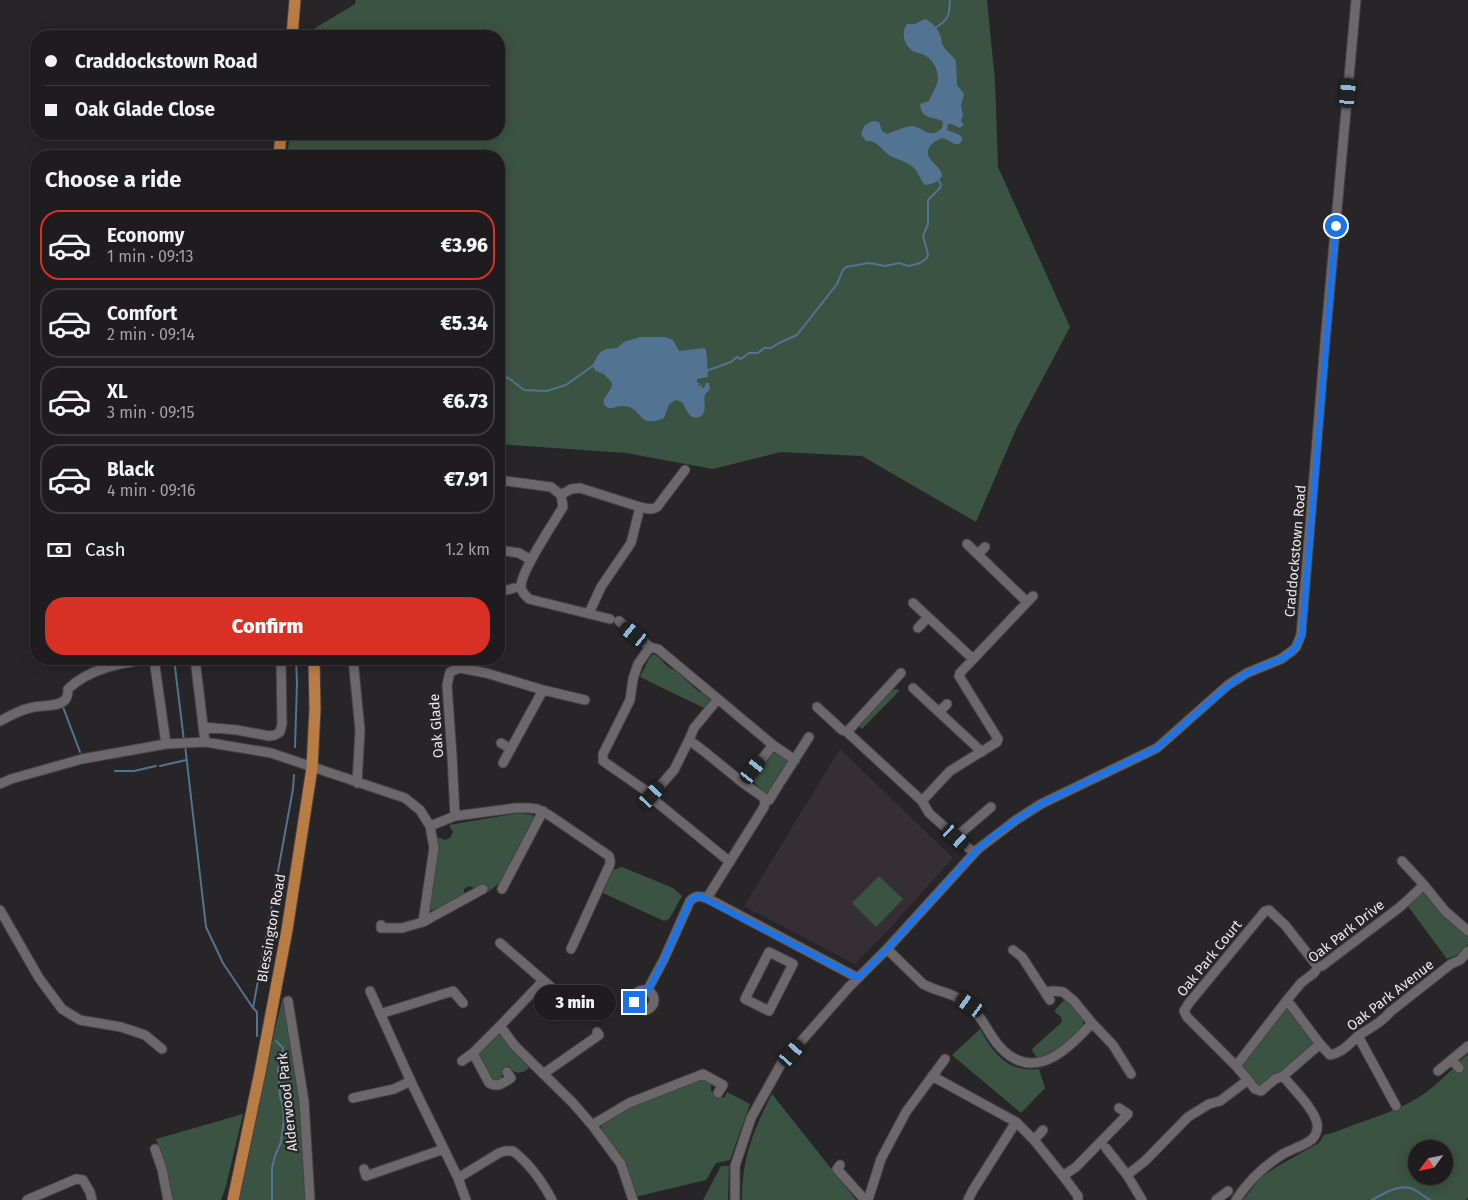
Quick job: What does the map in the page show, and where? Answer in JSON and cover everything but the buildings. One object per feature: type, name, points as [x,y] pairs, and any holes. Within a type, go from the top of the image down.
[{"type":"main road","points":[[292,30],[295,0]]},
{"type":"main road","name":"Blessington Road","points":[[233,1200],[287,930],[312,768],[315,709],[314,665]]},
{"type":"street","name":"Craddockstown Road","points":[[735,1200],[735,1166],[751,1118],[781,1064],[858,978],[974,854],[992,837],[1041,804],[1157,748],[1228,686],[1247,673],[1281,659],[1292,652],[1302,635],[1325,342],[1356,0]]},
{"type":"street","points":[[560,495],[571,489],[580,488],[653,510],[685,470]]},
{"type":"street","points":[[505,481],[550,487],[560,495],[563,507],[531,560],[521,586],[524,595],[528,599],[614,620],[650,647],[658,649],[773,745],[795,760]]},
{"type":"street","points":[[589,614],[600,587],[631,543],[640,506]]},
{"type":"street","points":[[922,802],[950,771],[995,744],[998,739],[959,676],[1030,599],[967,544]]},
{"type":"street","points":[[978,554],[985,547]]},
{"type":"street","points":[[505,551],[519,553],[531,560]]},
{"type":"street","points":[[505,590],[514,588]]},
{"type":"street","points":[[914,603],[973,659]]},
{"type":"street","points":[[918,628],[928,617]]},
{"type":"street","points":[[650,647],[638,664],[633,679],[630,700],[603,754],[603,761],[652,795],[654,800],[730,862]]},
{"type":"street","points":[[0,720],[21,710],[59,704],[68,696],[68,689],[95,672],[113,665]]},
{"type":"street","points":[[155,665],[166,744]]},
{"type":"street","points":[[196,665],[205,742]]},
{"type":"street","points":[[204,727],[237,730],[269,736],[275,736],[280,732],[282,724],[281,665]]},
{"type":"street","points":[[354,665],[360,730],[357,783]]},
{"type":"street","name":"Oak Glade","points":[[455,816],[447,685],[450,672],[460,668],[486,673],[584,700]]},
{"type":"street","points":[[847,732],[901,673]]},
{"type":"street","points":[[913,688],[982,752]]},
{"type":"street","points":[[503,763],[543,690]]},
{"type":"street","points":[[652,795],[674,770],[694,728],[718,699]]},
{"type":"street","points":[[939,712],[947,704]]},
{"type":"street","points":[[817,707],[842,730],[847,732],[922,802],[929,813],[974,854]]},
{"type":"street","points":[[707,898],[764,807],[765,802],[769,800],[809,737]]},
{"type":"street","points":[[689,740],[763,798],[765,802]]},
{"type":"street","points":[[0,784],[19,776],[82,759],[180,742],[205,742],[271,753],[405,798],[420,810],[430,826],[434,848],[423,922]]},
{"type":"street","points":[[501,743],[511,749]]},
{"type":"street","points":[[743,783],[773,745]]},
{"type":"street","points":[[956,837],[991,807]]},
{"type":"street","points":[[430,826],[455,816],[529,808],[543,811],[605,853],[610,860],[610,864],[572,949]]},
{"type":"street","points":[[502,889],[543,811]]},
{"type":"street","points":[[1402,861],[1445,910],[1468,931]]},
{"type":"street","name":"Oak Park Drive","points":[[1236,1066],[1301,983],[1314,973],[1318,967],[1322,966],[1400,907],[1424,885]]},
{"type":"street","points":[[381,925],[381,928],[402,928],[423,922],[484,888]]},
{"type":"street","points":[[648,991],[690,901],[699,896],[707,898],[858,978]]},
{"type":"street","points":[[0,910],[39,978],[62,1009],[80,1020],[121,1027],[145,1035],[162,1049]]},
{"type":"street","name":"Oak Park Court","points":[[1282,1076],[1275,1079],[1261,1091],[1255,1089],[1236,1066],[1187,1017],[1184,1011],[1265,911],[1269,910],[1284,925],[1318,967]]},
{"type":"street","points":[[781,958],[789,942]]},
{"type":"street","points":[[500,943],[566,1000],[561,1005]]},
{"type":"street","points":[[887,949],[923,984],[960,998],[970,1005],[1000,1046],[1010,1056],[1021,1062],[1032,1064],[1053,1058],[1079,1038],[1092,1023]]},
{"type":"street","points":[[1013,950],[1022,957],[1048,996],[1053,991],[1062,992],[1074,1000],[1113,1045],[1131,1074]]},
{"type":"street","points":[[769,952],[781,958],[793,964],[769,1011],[744,999],[769,952]]},
{"type":"street","name":"Oak Park Avenue","points":[[1320,1044],[1330,1054],[1336,1054],[1468,952]]},
{"type":"street","points":[[462,1060],[500,1026],[543,981]]},
{"type":"street","points":[[370,991],[458,1178],[466,1200]]},
{"type":"street","points":[[380,1014],[453,992],[463,1003]]},
{"type":"street","name":"Alderwood Park","points":[[288,1000],[304,1101],[310,1200]]},
{"type":"street","points":[[1236,1200],[1253,1177],[1283,1154],[1311,1140],[1318,1129],[1311,1110],[1282,1076],[1320,1044],[1287,1000]]},
{"type":"street","points":[[500,1026],[515,1046],[573,1103],[592,1125],[621,1164],[633,1200]]},
{"type":"street","points":[[543,1074],[599,1036],[597,1032]]},
{"type":"street","points":[[1358,1036],[1396,1106]]},
{"type":"street","points":[[1438,1071],[1468,1046]]},
{"type":"street","points":[[472,1053],[489,1083],[494,1086],[500,1085],[511,1078],[507,1072]]},
{"type":"street","points":[[866,1200],[881,1159],[906,1112],[945,1059]]},
{"type":"street","points":[[1452,1060],[1459,1068]]},
{"type":"street","points":[[592,1125],[629,1103],[703,1074],[723,1085],[718,1093]]},
{"type":"street","points":[[932,1076],[1016,1122],[1034,1140],[1063,1176],[1078,1196],[1078,1200]]},
{"type":"street","points":[[1127,1175],[1145,1161],[1188,1117],[1209,1104],[1220,1101],[1248,1080]]},
{"type":"street","points":[[353,1098],[394,1089],[411,1081]]},
{"type":"street","points":[[1063,1176],[1076,1167],[1128,1114],[1120,1108]]},
{"type":"street","points":[[968,1200],[1016,1122]]},
{"type":"street","points":[[1034,1140],[1043,1130]]},
{"type":"street","points":[[155,1148],[162,1169],[168,1200]]},
{"type":"street","points":[[1106,1148],[1127,1175],[1142,1200]]},
{"type":"street","points":[[364,1169],[366,1176],[444,1149]]},
{"type":"street","points":[[458,1178],[499,1153],[513,1151],[538,1176],[552,1200]]},
{"type":"street","points":[[839,1167],[866,1200]]},
{"type":"street","points":[[27,1200],[76,1179],[83,1180],[92,1200]]},
{"type":"street","points":[[1216,1200],[1228,1191]]},
{"type":"shaded area","points":[[840,749],[953,858],[855,964],[744,906]]},
{"type":"green space","points":[[356,0],[987,0],[995,81],[998,167],[1070,327],[1017,427],[976,522],[862,456],[781,452],[713,469],[626,453],[505,444],[505,150],[288,150],[289,140],[505,140],[505,30],[312,30],[355,4]]},
{"type":"green space","points":[[653,654],[710,700],[704,708],[640,677]]},
{"type":"green space","points":[[895,689],[900,690],[862,729],[858,725],[889,692]]},
{"type":"green space","points":[[775,751],[788,760],[788,762],[767,796],[752,780]]},
{"type":"green space","points":[[519,813],[536,817],[503,880],[488,892],[469,886],[464,889],[464,895],[459,899],[430,910],[428,905],[438,848],[437,837],[445,840],[450,838],[453,832],[449,825]]},
{"type":"green space","points":[[622,867],[673,888],[682,896],[669,919],[664,921],[603,893],[613,870]]},
{"type":"green space","points":[[879,876],[903,899],[876,927],[852,903]]},
{"type":"green space","points":[[1424,892],[1427,893],[1445,917],[1468,937],[1468,944],[1457,955],[1447,959],[1407,905]]},
{"type":"green space","points":[[283,997],[287,998],[302,1102],[308,1200],[239,1200],[265,1069]]},
{"type":"green space","points":[[1065,999],[1069,1001],[1083,1019],[1083,1026],[1080,1031],[1055,1053],[1039,1059],[1032,1050],[1062,1022],[1061,1017],[1055,1010]]},
{"type":"green space","points":[[1288,1006],[1316,1042],[1281,1073],[1260,1087],[1250,1077],[1242,1064]]},
{"type":"green space","points":[[980,1029],[990,1046],[1003,1060],[1019,1068],[1039,1069],[1045,1088],[1021,1113],[952,1055]]},
{"type":"green space","points":[[498,1032],[502,1033],[529,1068],[518,1073],[509,1066],[503,1071],[501,1079],[497,1081],[492,1080],[480,1056],[480,1051]]},
{"type":"green space","points":[[1468,1054],[1468,1197],[1466,1200],[1243,1200],[1261,1177],[1319,1143],[1324,1135],[1401,1107],[1433,1087]]},
{"type":"green space","points":[[703,1078],[711,1083],[711,1091],[724,1098],[727,1092],[750,1104],[730,1160],[716,1163],[706,1180],[635,1197],[601,1130],[602,1122],[632,1107]]},
{"type":"green space","points":[[772,1094],[856,1200],[742,1200],[746,1158],[759,1120]]},
{"type":"green space","points":[[243,1114],[221,1200],[173,1200],[166,1168],[156,1139]]},
{"type":"green space","points":[[721,1166],[729,1166],[728,1200],[703,1200]]},
{"type":"water","points":[[925,19],[937,29],[944,47],[956,61],[957,85],[964,94],[961,106],[963,115],[961,121],[964,125],[960,128],[948,124],[947,130],[960,135],[962,138],[959,144],[943,138],[936,141],[929,148],[928,155],[939,168],[942,175],[938,181],[925,185],[916,170],[911,166],[889,155],[876,143],[866,141],[861,134],[864,126],[872,121],[879,122],[882,131],[887,134],[910,126],[930,133],[937,132],[942,128],[942,121],[925,115],[920,104],[929,101],[936,87],[938,75],[936,67],[929,58],[914,52],[904,40],[907,24],[915,24]]},
{"type":"water","points":[[640,337],[665,337],[673,340],[679,351],[705,348],[708,377],[697,379],[697,383],[700,383],[697,387],[702,384],[701,387],[704,388],[706,383],[709,383],[710,390],[705,395],[705,409],[702,416],[696,418],[691,416],[682,402],[676,400],[669,404],[664,418],[655,421],[644,419],[629,407],[608,408],[604,404],[604,399],[612,383],[604,374],[596,371],[592,366],[601,352],[606,349],[617,348],[624,342]]},
{"type":"waterway","points":[[935,28],[947,17],[950,0]]},
{"type":"waterway","points":[[706,371],[731,362],[737,357],[741,359],[749,353],[758,353],[764,348],[771,348],[797,335],[837,284],[846,267],[869,263],[885,266],[899,263],[909,266],[920,263],[927,258],[928,254],[923,236],[928,224],[928,200],[940,188],[941,184],[938,180]]},
{"type":"waterway","points":[[505,376],[524,390],[547,391],[566,385],[594,365]]},
{"type":"waterway","points":[[175,665],[184,741]]},
{"type":"waterway","points":[[295,747],[296,665]]},
{"type":"waterway","points":[[63,707],[80,752]]},
{"type":"waterway","points":[[185,745],[206,927],[223,963],[253,1008]]},
{"type":"waterway","points":[[160,766],[186,760]]},
{"type":"waterway","points":[[115,771],[134,771],[156,766]]},
{"type":"waterway","points":[[257,1036],[257,1012],[253,1008],[294,775]]},
{"type":"waterway","points":[[272,1200],[272,1168],[281,1142],[284,1118],[278,1069],[282,1060],[283,1048],[276,1041]]},
{"type":"waterway","points":[[1372,1200],[1403,1187],[1413,1189],[1430,1200]]},
{"type":"route","points":[[634,1002],[635,995],[639,991],[648,991],[690,901],[696,896],[707,898],[719,904],[858,978],[978,849],[992,837],[1041,804],[1157,748],[1228,686],[1247,673],[1281,659],[1292,652],[1302,635],[1336,226]]}]
